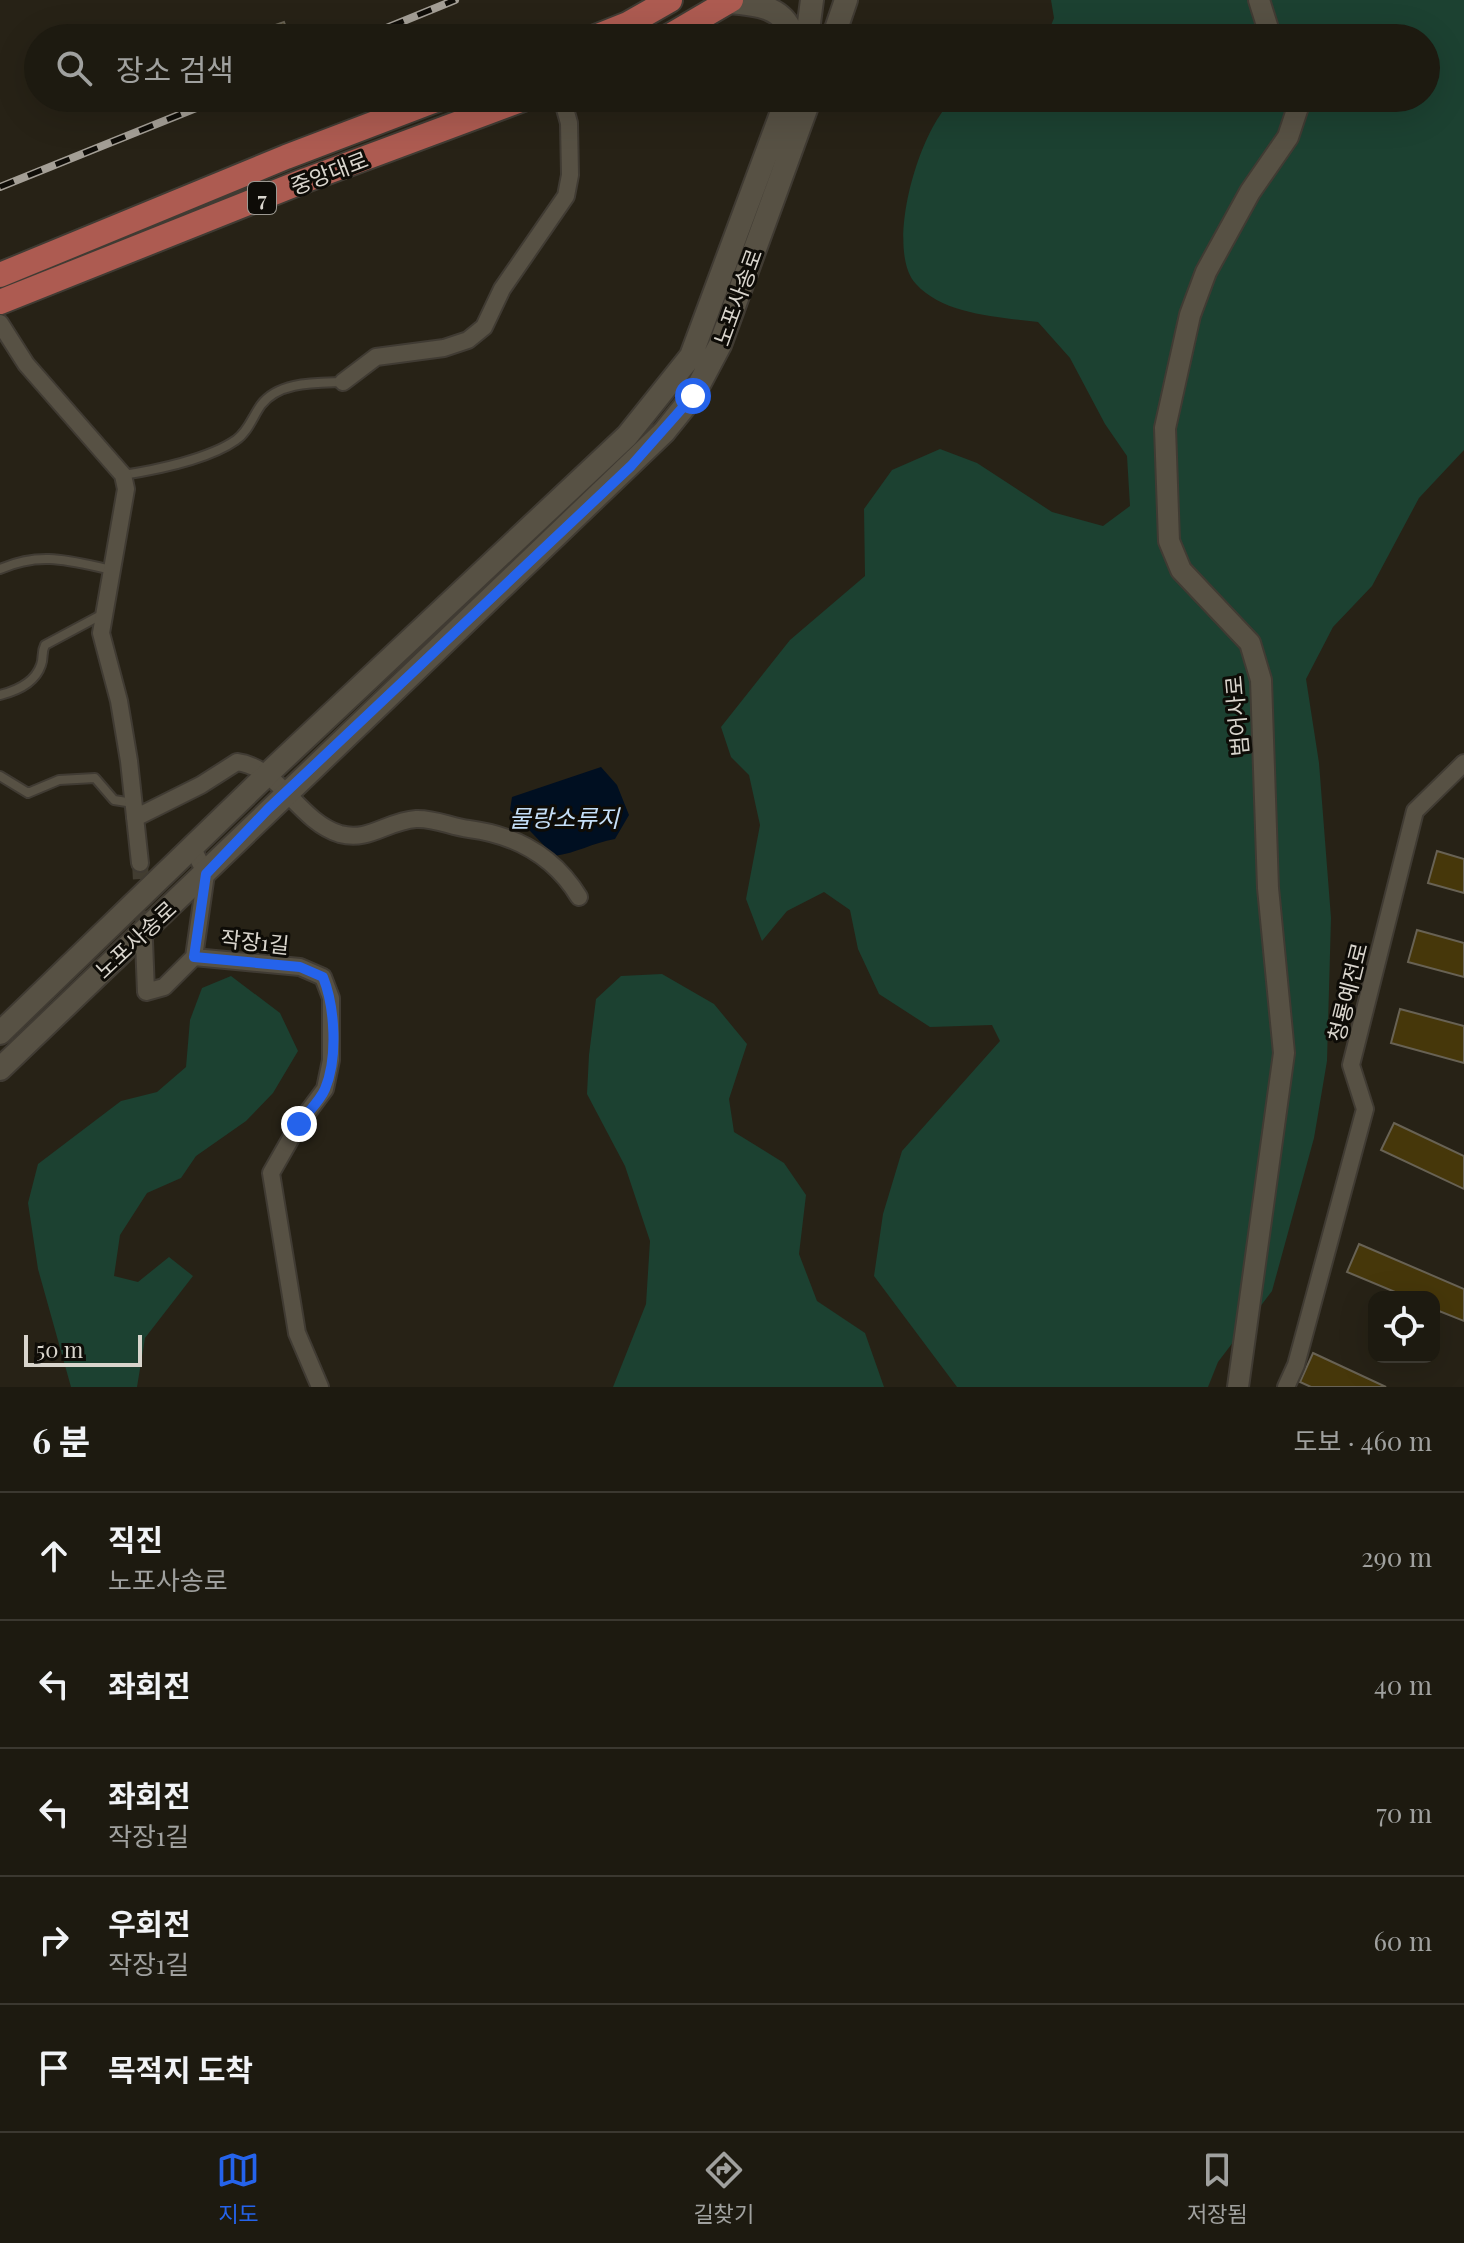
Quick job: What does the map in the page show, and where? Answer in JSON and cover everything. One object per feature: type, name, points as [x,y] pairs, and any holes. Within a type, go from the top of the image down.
[{"type":"main road","points":[[628,24],[670,0]]},
{"type":"main road","points":[[809,24],[812,0]]},
{"type":"main road","points":[[838,24],[846,0]]},
{"type":"main road","points":[[690,24],[729,1],[759,5],[780,15],[789,24]]},
{"type":"main road","name":"중앙대로","points":[[0,275],[286,157],[404,112]]},
{"type":"main road","name":"중앙대로","points":[[0,302],[490,112]]},
{"type":"main road","name":"노포사송로","points":[[0,1033],[266,775],[627,436],[654,407],[691,356],[782,112]]},
{"type":"main road","name":"노포사송로","points":[[0,1069],[631,466],[693,396],[720,345],[805,112]]},
{"type":"street","points":[[1259,0],[1267,24]]},
{"type":"street","points":[[343,382],[376,357],[444,348],[468,340],[484,327],[502,289],[566,196],[570,175],[566,112]]},
{"type":"street","name":"범어사로","points":[[1238,1387],[1284,1053],[1268,888],[1261,680],[1250,643],[1181,570],[1169,541],[1165,428],[1190,315],[1206,272],[1250,192],[1288,137],[1294,112]]},
{"type":"street","points":[[0,323],[26,364],[123,475],[126,489],[101,633],[119,701],[140,863]]},
{"type":"street","points":[[134,811],[201,785],[237,762],[253,764],[310,818],[341,834],[362,837],[414,819],[503,834],[541,856],[579,897]]},
{"type":"street","name":"청룡예전로","points":[[1286,1387],[1296,1365],[1365,1109],[1351,1065],[1415,811],[1464,763]]},
{"type":"street","points":[[193,849],[206,874],[194,957]]},
{"type":"street","name":"작장1길","points":[[144,941],[146,992],[164,987],[194,957],[300,967],[323,977],[331,998],[331,1060],[325,1089],[299,1124],[271,1173],[297,1333],[320,1387]]},
{"type":"lane","points":[[123,475],[168,468],[236,440],[264,401],[278,391],[308,383],[343,382]]},
{"type":"lane","points":[[0,569],[22,559],[42,557],[112,570]]},
{"type":"lane","points":[[0,695],[19,690],[31,679],[41,665],[45,645],[104,614]]},
{"type":"lane","points":[[0,776],[28,793],[59,780],[95,778],[114,800],[134,811]]},
{"type":"green space","points":[[1051,0],[1464,0],[1464,450],[1419,498],[1372,586],[1333,627],[1306,679],[1319,763],[1331,918],[1327,1061],[1314,1138],[1272,1291],[1218,1362],[1208,1387],[957,1387],[874,1276],[883,1214],[902,1151],[1000,1041],[992,1025],[930,1027],[879,994],[858,949],[850,910],[824,892],[787,911],[762,941],[746,899],[760,825],[749,775],[731,757],[721,727],[790,640],[865,576],[864,509],[892,470],[940,449],[977,463],[1052,512],[1103,526],[1130,506],[1127,456],[1105,424],[1070,358],[1038,322],[973,313],[941,302],[916,284],[907,267],[903,243],[910,186],[930,132],[942,112],[1440,112],[1440,24],[1052,24],[1054,18]]},
{"type":"green space","points":[[662,974],[714,1004],[747,1044],[729,1099],[734,1132],[784,1163],[806,1195],[799,1254],[817,1301],[865,1333],[884,1387],[613,1387],[646,1304],[650,1241],[625,1166],[587,1094],[589,1055],[596,999],[621,976]]},
{"type":"green space","points":[[231,976],[280,1013],[298,1051],[273,1093],[246,1121],[196,1156],[181,1178],[147,1193],[120,1235],[114,1276],[138,1282],[169,1257],[193,1276],[145,1338],[137,1387],[71,1387],[38,1269],[28,1203],[38,1164],[121,1101],[157,1092],[186,1067],[190,1020],[202,988]]},
{"type":"water","name":"물랑소류지","points":[[601,767],[617,785],[629,815],[615,839],[554,856],[510,810],[512,797]]},
{"type":"building","points":[[1437,851],[1464,859],[1464,893],[1428,883]]},
{"type":"building","points":[[1417,930],[1464,943],[1464,977],[1408,962]]},
{"type":"building","points":[[1400,1009],[1464,1026],[1464,1063],[1391,1043]]},
{"type":"building","points":[[1394,1123],[1464,1156],[1464,1189],[1381,1150]]},
{"type":"building","points":[[1359,1244],[1464,1289],[1464,1321],[1440,1311],[1440,1291],[1393,1291],[1347,1272]]},
{"type":"building","points":[[1313,1353],[1386,1387],[1311,1387],[1300,1382]]},
{"type":"tunnel","points":[[140,863],[144,936]]},
{"type":"railway","points":[[396,24],[455,0]]},
{"type":"railway","points":[[0,187],[186,112]]},
{"type":"route","points":[[299,1124],[325,1089],[331,1060],[331,998],[323,977],[300,967],[194,957],[206,874],[268,809],[631,466],[693,396]]}]
